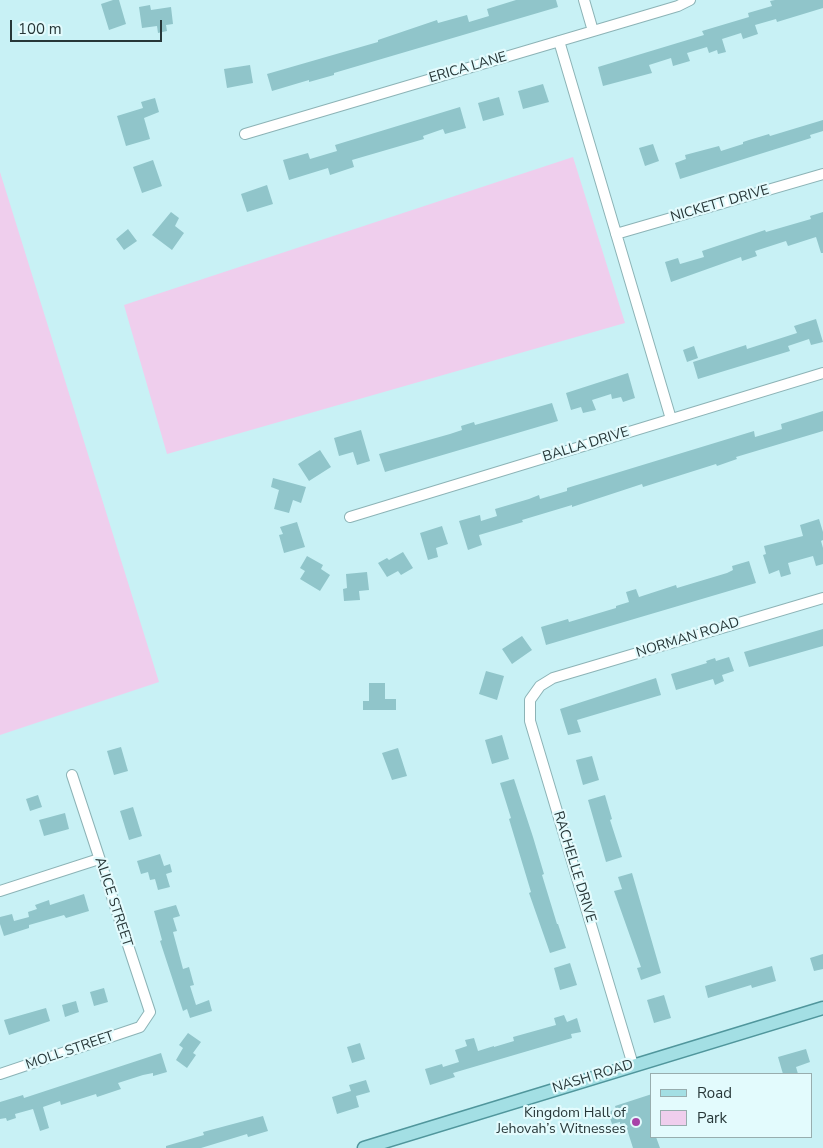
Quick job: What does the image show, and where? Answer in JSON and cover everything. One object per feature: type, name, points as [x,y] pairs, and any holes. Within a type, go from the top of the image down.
[{"type":"main road","name":"NASH ROAD","points":[[364,1148],[823,1008]]},
{"type":"street","points":[[584,0],[593,31]]},
{"type":"street","name":"ERICA LANE","points":[[245,134],[678,6],[690,0]]},
{"type":"street","points":[[559,41],[671,420]]},
{"type":"street","name":"NICKETT DRIVE","points":[[616,234],[823,174]]},
{"type":"street","name":"BALLA DRIVE","points":[[350,517],[823,374]]},
{"type":"street","name":"NORMAN ROAD","points":[[553,678],[823,598]]},
{"type":"street","name":"RACHELLE DRIVE","points":[[553,678],[540,686],[530,700],[530,721],[633,1065]]},
{"type":"street","name":"ALICE STREET","points":[[72,775],[150,1012],[140,1027]]},
{"type":"street","points":[[0,890],[99,859]]},
{"type":"street","name":"MOLL STREET","points":[[0,1074],[140,1027]]},
{"type":"green space","points":[[573,157],[625,323],[167,454],[124,305]]},
{"type":"green space","points":[[0,172],[159,682],[0,735]]},
{"type":"building","points":[[119,0],[126,24],[109,30],[101,4]]},
{"type":"building","points":[[516,0],[556,0],[558,7],[334,73],[334,75],[272,91],[267,74],[378,42],[378,40],[437,20],[438,23],[467,15],[469,22],[489,16],[487,9]]},
{"type":"building","points":[[823,0],[823,8],[777,22],[776,19],[755,25],[758,34],[743,39],[741,33],[722,39],[726,52],[718,54],[717,50],[709,53],[707,47],[687,53],[690,61],[673,66],[671,58],[649,65],[652,73],[603,86],[598,67],[704,35],[702,31],[749,17],[748,13],[772,6],[770,1]]},
{"type":"building","points":[[150,5],[151,10],[171,7],[173,24],[166,25],[167,31],[158,33],[157,26],[142,28],[139,7]]},
{"type":"building","points":[[250,65],[253,83],[227,88],[224,69]]},
{"type":"building","points":[[543,84],[549,102],[523,109],[518,91]]},
{"type":"building","points":[[499,97],[504,115],[483,121],[478,103]]},
{"type":"building","points":[[155,98],[159,112],[144,118],[150,139],[126,146],[117,116],[143,108],[141,102]]},
{"type":"building","points":[[460,107],[466,128],[445,134],[443,129],[423,136],[424,139],[352,160],[354,167],[330,175],[328,168],[289,180],[283,160],[308,153],[310,159],[337,151],[335,145]]},
{"type":"building","points":[[823,120],[823,131],[810,135],[811,138],[680,179],[675,163],[686,159],[685,155],[719,146],[721,151],[743,144],[743,142],[749,140],[769,134],[770,136]]},
{"type":"building","points":[[653,144],[659,161],[645,166],[639,148]]},
{"type":"building","points":[[153,160],[162,186],[142,193],[133,167]]},
{"type":"building","points":[[267,185],[273,204],[247,212],[241,194]]},
{"type":"building","points":[[171,212],[179,218],[175,226],[184,233],[172,250],[152,235]]},
{"type":"building","points":[[823,212],[823,253],[821,253],[816,237],[788,246],[786,241],[755,251],[757,256],[742,261],[741,257],[671,282],[665,262],[678,258],[680,264],[704,257],[702,251],[765,230],[766,232],[811,219],[810,216]]},
{"type":"building","points":[[128,229],[137,241],[124,250],[116,239]]},
{"type":"building","points":[[816,319],[823,342],[811,345],[809,339],[788,346],[790,351],[698,379],[693,362],[746,345],[747,349],[797,333],[794,326]]},
{"type":"building","points":[[694,346],[698,358],[687,362],[683,350]]},
{"type":"building","points":[[628,373],[635,398],[623,402],[621,397],[612,399],[611,394],[592,400],[596,410],[583,413],[581,407],[571,410],[566,393]]},
{"type":"building","points":[[552,403],[558,421],[385,472],[379,454],[462,430],[461,426],[474,422],[475,425]]},
{"type":"building","points":[[823,411],[823,431],[736,457],[737,459],[717,466],[716,464],[643,487],[642,484],[572,507],[572,505],[522,520],[523,522],[479,535],[482,545],[468,550],[459,521],[480,515],[481,521],[497,516],[495,509],[539,495],[540,499],[567,491],[567,488],[754,431],[755,437],[782,429],[781,424]]},
{"type":"building","points":[[361,430],[370,461],[357,465],[353,452],[339,456],[334,438]]},
{"type":"building","points":[[320,450],[331,467],[309,481],[298,464]]},
{"type":"building","points":[[273,478],[306,487],[301,503],[293,500],[289,513],[274,509],[279,490],[271,487]]},
{"type":"building","points":[[819,519],[823,532],[823,540],[821,541],[823,564],[816,566],[813,556],[788,563],[791,574],[781,577],[779,570],[769,574],[763,555],[766,554],[764,546],[803,536],[800,525]]},
{"type":"building","points":[[297,522],[305,547],[284,553],[279,535],[283,534],[280,527]]},
{"type":"building","points":[[442,526],[448,544],[436,548],[438,557],[428,560],[420,533]]},
{"type":"building","points":[[403,552],[413,568],[401,575],[398,571],[387,577],[378,563],[387,558],[389,560]]},
{"type":"building","points":[[307,556],[323,565],[321,569],[330,575],[320,591],[300,579],[305,571],[300,568]]},
{"type":"building","points":[[749,561],[756,583],[546,645],[541,627],[568,619],[569,622],[616,608],[616,606],[629,602],[626,592],[636,589],[639,597],[676,585],[677,588],[727,573],[733,570],[732,566]]},
{"type":"building","points":[[367,572],[369,590],[359,591],[360,600],[344,601],[343,589],[347,588],[346,574]]},
{"type":"building","points":[[823,629],[823,646],[749,667],[744,652]]},
{"type":"building","points":[[522,636],[532,650],[512,664],[502,649]]},
{"type":"building","points":[[729,657],[734,671],[722,675],[724,681],[715,685],[713,679],[676,690],[671,674],[707,663],[706,661],[715,658],[716,661]]},
{"type":"building","points":[[486,671],[504,676],[497,700],[479,694]]},
{"type":"building","points":[[656,678],[661,695],[577,720],[581,732],[568,735],[560,709]]},
{"type":"building","points":[[369,683],[385,683],[385,699],[396,699],[396,710],[363,710],[363,701],[369,701]]},
{"type":"building","points":[[502,735],[509,759],[492,764],[485,740]]},
{"type":"building","points":[[121,747],[128,771],[114,775],[107,751]]},
{"type":"building","points":[[398,748],[407,776],[392,780],[382,753]]},
{"type":"building","points":[[592,756],[599,780],[583,785],[576,760]]},
{"type":"building","points":[[514,779],[544,874],[542,875],[557,924],[566,948],[550,953],[529,893],[531,892],[500,783]]},
{"type":"building","points":[[38,795],[42,807],[30,811],[26,799]]},
{"type":"building","points":[[605,795],[612,819],[610,820],[622,857],[606,862],[588,800]]},
{"type":"building","points":[[133,807],[142,836],[129,840],[120,811]]},
{"type":"building","points":[[65,813],[69,829],[44,836],[39,820]]},
{"type":"building","points":[[160,854],[164,866],[170,864],[172,872],[166,874],[170,887],[158,890],[155,879],[150,880],[148,872],[141,874],[137,861]]},
{"type":"building","points":[[632,873],[661,973],[641,980],[637,968],[641,967],[614,891],[622,889],[618,877]]},
{"type":"building","points":[[84,894],[89,911],[66,918],[64,915],[29,925],[29,928],[4,936],[0,917],[12,914],[14,921],[29,917],[28,912],[37,909],[35,905],[49,900],[50,905]]},
{"type":"building","points":[[176,905],[180,916],[173,918],[177,931],[173,932],[183,969],[189,967],[194,985],[190,986],[196,1005],[209,1000],[212,1011],[190,1018],[187,1009],[183,1011],[160,941],[162,940],[154,911]]},
{"type":"building","points":[[823,954],[823,969],[814,971],[810,958]]},
{"type":"building","points":[[570,963],[577,985],[560,990],[554,968]]},
{"type":"building","points":[[772,966],[776,981],[752,988],[751,985],[708,998],[705,986]]},
{"type":"building","points":[[104,988],[108,1002],[94,1006],[90,992]]},
{"type":"building","points":[[664,995],[671,1018],[654,1023],[647,1000]]},
{"type":"building","points":[[76,1001],[79,1012],[65,1017],[62,1005]]},
{"type":"building","points":[[46,1008],[50,1021],[9,1035],[4,1020]]},
{"type":"building","points":[[564,1015],[567,1022],[577,1018],[581,1032],[571,1034],[572,1038],[453,1073],[455,1077],[430,1085],[425,1069],[442,1064],[443,1067],[459,1062],[455,1050],[467,1046],[465,1040],[474,1038],[478,1051],[494,1047],[514,1041],[513,1037],[556,1025],[554,1018]]},
{"type":"building","points":[[188,1033],[201,1042],[193,1053],[196,1055],[187,1068],[176,1060],[183,1048],[179,1045]]},
{"type":"building","points":[[360,1043],[365,1059],[352,1063],[347,1047]]},
{"type":"building","points":[[806,1049],[810,1062],[796,1067],[798,1073],[783,1073],[778,1057]]},
{"type":"building","points":[[161,1053],[167,1072],[153,1076],[153,1073],[143,1075],[118,1083],[121,1089],[97,1097],[96,1094],[61,1105],[60,1101],[43,1107],[49,1128],[40,1131],[33,1109],[15,1114],[16,1118],[7,1121],[6,1118],[0,1119],[0,1102],[23,1095],[24,1098]]},
{"type":"building","points":[[366,1080],[370,1092],[356,1096],[359,1107],[337,1114],[332,1097],[351,1091],[349,1085]]},
{"type":"building","name":"Kingdom Hall of Jehovah’s Witnesses","points":[[650,1095],[650,1138],[656,1138],[660,1148],[633,1148],[625,1123],[612,1124],[608,1112],[616,1109],[615,1106]]},
{"type":"building","points":[[263,1116],[268,1131],[248,1137],[247,1134],[201,1148],[166,1148],[166,1146],[204,1135],[203,1132]]},
{"type":"place","name":"Kingdom Hall of Jehovah’s Witnesses","points":[[636,1122]]}]
